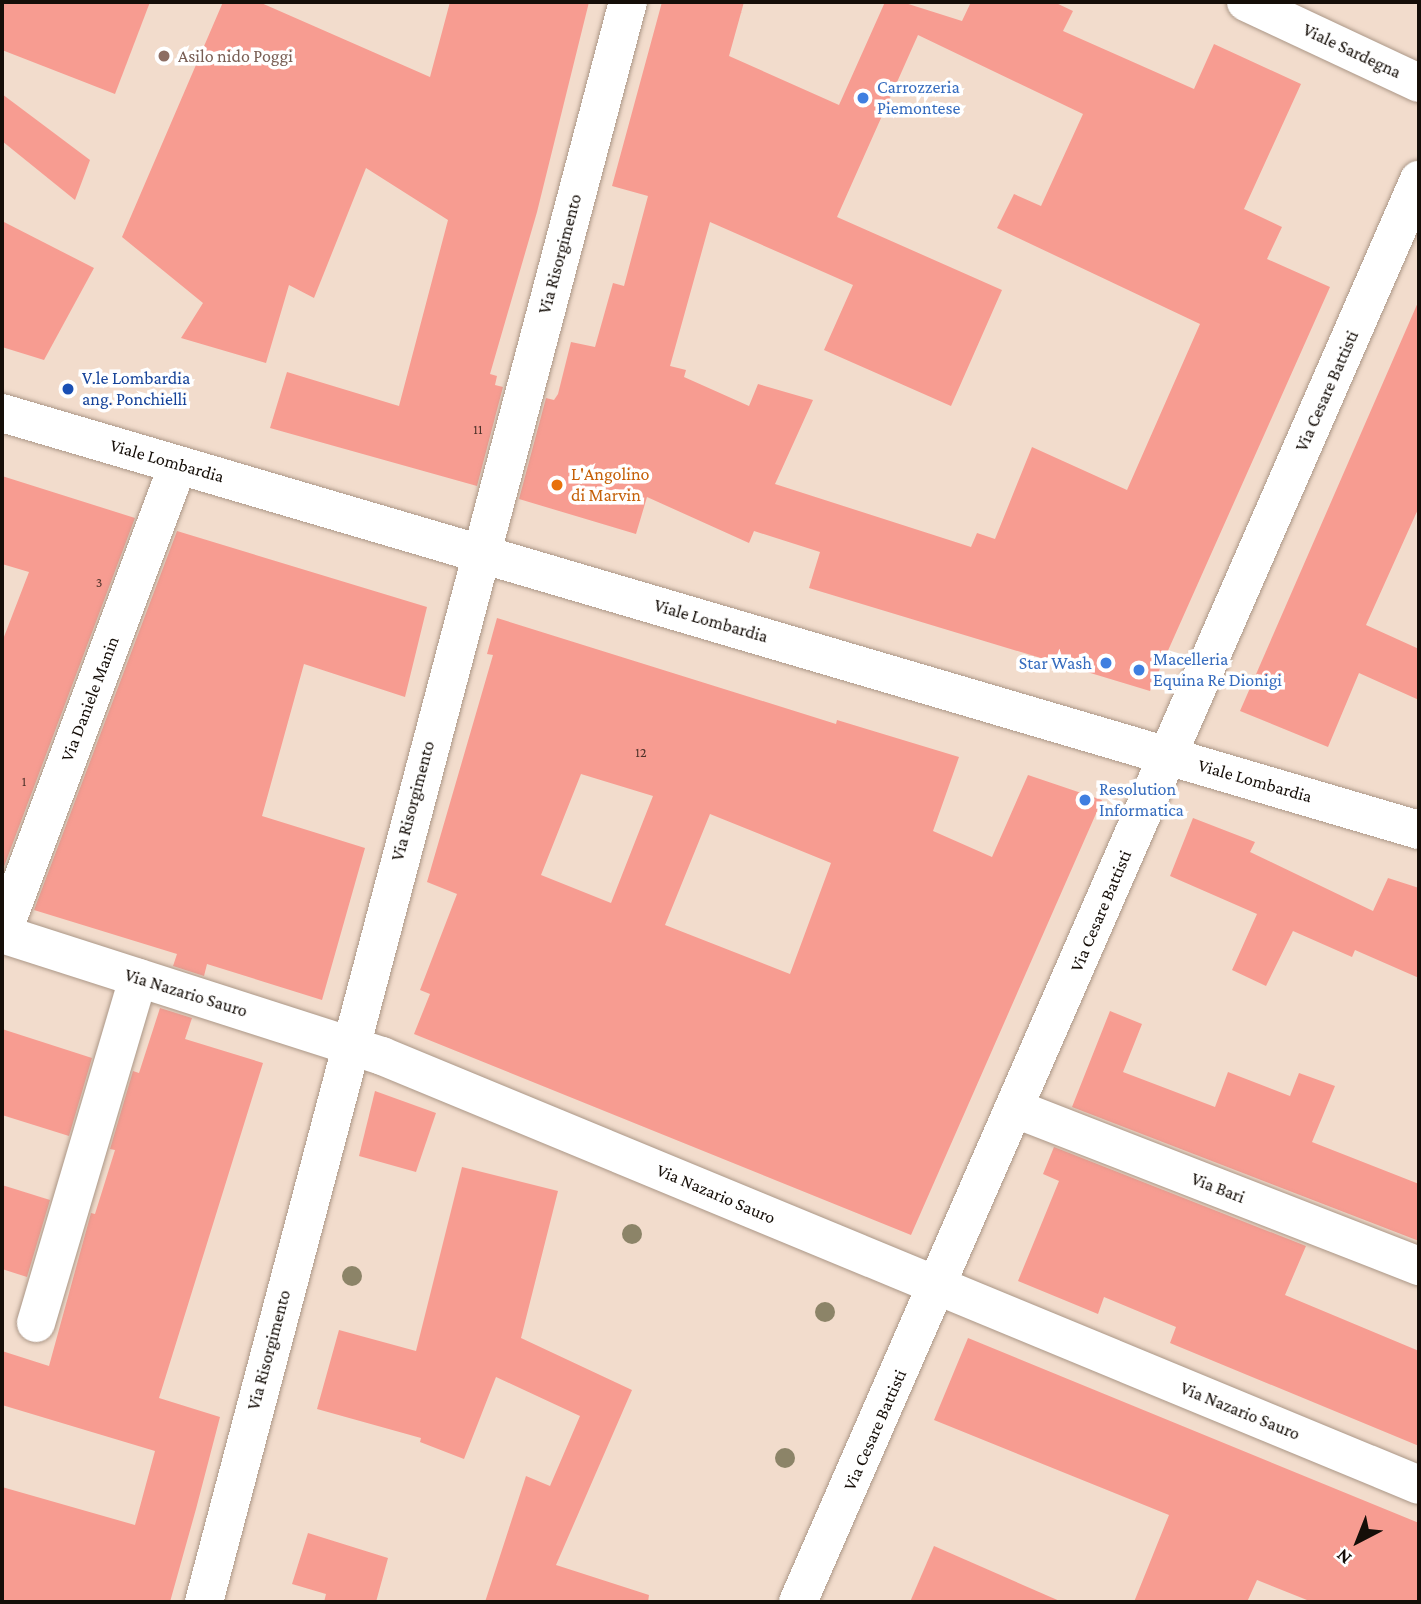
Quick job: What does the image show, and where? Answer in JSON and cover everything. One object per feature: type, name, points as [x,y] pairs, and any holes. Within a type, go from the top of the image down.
[{"type":"street","name":"Via Risorgimento","points":[[204,1602],[479,553],[628,2]]},
{"type":"street","name":"Viale Sardegna","points":[[1246,2],[1419,83]]},
{"type":"street","name":"Via Cesare Battisti","points":[[798,1602],[1016,1110],[1166,756],[1419,180]]},
{"type":"street","name":"Viale Lombardia","points":[[2,412],[1419,830]]},
{"type":"street","name":"Via Daniele Manin","points":[[2,934],[178,465]]},
{"type":"street","name":"Via Nazario Sauro","points":[[2,934],[349,1044],[1419,1485]]},
{"type":"street","points":[[36,1323],[138,978]]},
{"type":"street","name":"Via Bari","points":[[1016,1110],[1419,1266]]},
{"type":"building","points":[[2,2],[150,2],[115,94],[2,50]]},
{"type":"building","points":[[223,2],[259,2],[430,77],[450,2],[589,2],[537,212],[490,374],[497,376],[495,385],[503,387],[477,486],[270,428],[287,372],[399,406],[448,220],[366,168],[314,298],[289,285],[266,363],[181,338],[203,303],[122,237]]},
{"type":"building","points":[[662,2],[744,2],[729,56],[839,105],[885,2],[902,2],[962,21],[971,2],[1054,2],[1073,11],[1063,31],[1194,89],[1214,44],[1301,84],[1244,209],[1282,227],[1267,259],[1330,287],[1150,691],[809,588],[820,552],[754,531],[749,543],[647,497],[636,534],[519,499],[546,398],[554,400],[558,394],[571,342],[595,347],[613,283],[624,286],[648,196],[612,186]],"holes":[[[918,35],[1083,114],[1041,206],[1014,194],[997,228],[1200,324],[1127,490],[1032,447],[995,539],[977,533],[971,547],[775,484],[813,400],[758,384],[749,406],[684,377],[686,370],[670,366],[710,222],[853,285],[824,350],[951,406],[1002,290],[837,217]]]},
{"type":"building","points":[[2,94],[90,160],[75,200],[2,141]]},
{"type":"building","points":[[2,221],[94,268],[44,360],[2,347]]},
{"type":"building","points":[[1419,300],[1419,507],[1366,625],[1419,649],[1419,700],[1359,673],[1328,747],[1240,711]]},
{"type":"building","points":[[2,476],[135,518],[2,872],[2,642],[29,572],[2,564]]},
{"type":"building","points":[[177,531],[427,607],[405,697],[304,664],[262,816],[365,848],[322,1000],[207,964],[204,976],[173,966],[177,954],[34,910]]},
{"type":"building","points":[[497,618],[836,724],[837,720],[959,757],[933,831],[992,857],[1028,775],[1102,800],[911,1235],[414,1034],[430,994],[420,990],[457,894],[427,882],[493,655],[487,654]],"holes":[[[581,774],[653,796],[611,903],[541,875]],[[710,814],[831,863],[790,974],[665,925]]]},
{"type":"building","points":[[1193,818],[1255,842],[1250,852],[1373,911],[1388,878],[1419,888],[1419,978],[1355,950],[1352,957],[1293,931],[1266,986],[1232,970],[1257,914],[1170,876]]},
{"type":"building","points":[[160,1008],[192,1018],[185,1039],[263,1063],[159,1398],[220,1417],[196,1509],[170,1602],[2,1602],[2,1487],[135,1525],[155,1451],[2,1405],[2,1351],[49,1366],[91,1213],[95,1214],[115,1150],[110,1149],[133,1071],[139,1073]]},
{"type":"building","points":[[1110,1011],[1142,1024],[1123,1072],[1215,1107],[1228,1072],[1290,1096],[1299,1073],[1335,1086],[1312,1142],[1419,1184],[1419,1241],[1072,1107]]},
{"type":"building","points":[[2,1029],[92,1058],[69,1136],[2,1115]]},
{"type":"building","points":[[375,1091],[436,1113],[416,1172],[359,1156]]},
{"type":"building","points":[[1054,1147],[1306,1246],[1285,1295],[1419,1351],[1419,1446],[1170,1343],[1176,1327],[1104,1297],[1098,1314],[1018,1281],[1059,1181],[1043,1174]]},
{"type":"building","points":[[462,1167],[558,1191],[521,1338],[632,1390],[556,1565],[649,1595],[648,1602],[485,1602],[526,1476],[550,1486],[580,1416],[496,1377],[464,1459],[420,1442],[421,1438],[317,1409],[339,1330],[416,1351]]},
{"type":"building","points":[[2,1185],[50,1200],[27,1277],[2,1269]]},
{"type":"building","points":[[968,1338],[1419,1523],[1419,1602],[1312,1602],[1257,1580],[1247,1602],[1134,1602],[1169,1515],[934,1420]]},
{"type":"building","points":[[308,1533],[388,1558],[376,1602],[324,1602],[326,1594],[292,1584]]},
{"type":"building","points":[[934,1546],[1062,1602],[910,1602]]},
{"type":"place","name":"Asilo nido Poggi","points":[[164,56]]},
{"type":"place","name":"Carrozzeria Piemontese","points":[[863,98]]},
{"type":"place","name":"V.le Lombardia ang. Ponchielli","points":[[68,389]]},
{"type":"place","name":"L'Angolino di Marvin","points":[[557,485]]},
{"type":"place","name":"Star Wash","points":[[1106,663]]},
{"type":"place","name":"Macelleria Equina Re Dionigi","points":[[1139,670]]},
{"type":"place","name":"Resolution Informatica","points":[[1085,800]]}]
